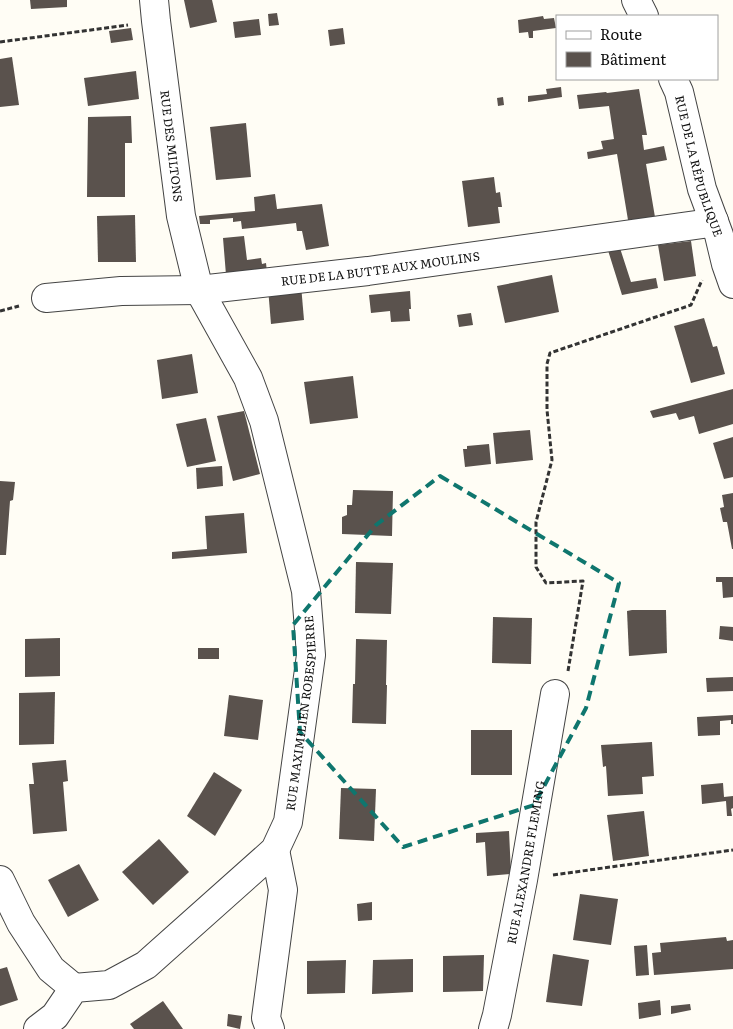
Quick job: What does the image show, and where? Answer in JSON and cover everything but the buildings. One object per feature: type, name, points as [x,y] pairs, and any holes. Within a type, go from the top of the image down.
[{"type":"street","points":[[636,0],[644,15]]},
{"type":"street","name":"RUE DES MILTONS","points":[[155,11],[181,216],[199,290]]},
{"type":"street","name":"RUE DE LA RÉPUBLIQUE","points":[[673,80],[679,92],[702,189],[722,230],[730,274]]},
{"type":"street","name":"RUE DE LA BUTTE AUX MOULINS","points":[[46,298],[122,292],[199,290],[368,270],[703,224],[722,230]]},
{"type":"street","name":"RUE MAXIMILIEN ROBESPIERRE","points":[[74,988],[109,985],[146,965],[275,850],[288,822],[311,655],[306,591],[264,420],[248,378],[199,290]]},
{"type":"street","name":"RUE ALEXANDRE FLEMING","points":[[493,1029],[498,1015],[523,880],[555,694]]},
{"type":"street","points":[[270,1029],[266,1018],[283,890],[275,850]]},
{"type":"street","points":[[0,880],[21,922],[51,969],[74,988],[54,1016],[38,1029]]},
{"type":"path","points":[[0,42],[155,11]]},
{"type":"path","points":[[555,694],[565,686],[583,581],[546,583],[536,567],[536,522],[552,460],[547,410],[547,364],[550,353],[691,305],[704,274],[730,274]]},
{"type":"path","points":[[523,880],[733,850]]},
{"type":"highlighted area","points":[[440,476],[619,583],[586,708],[534,805],[403,847],[300,732],[293,625],[376,525]]}]
